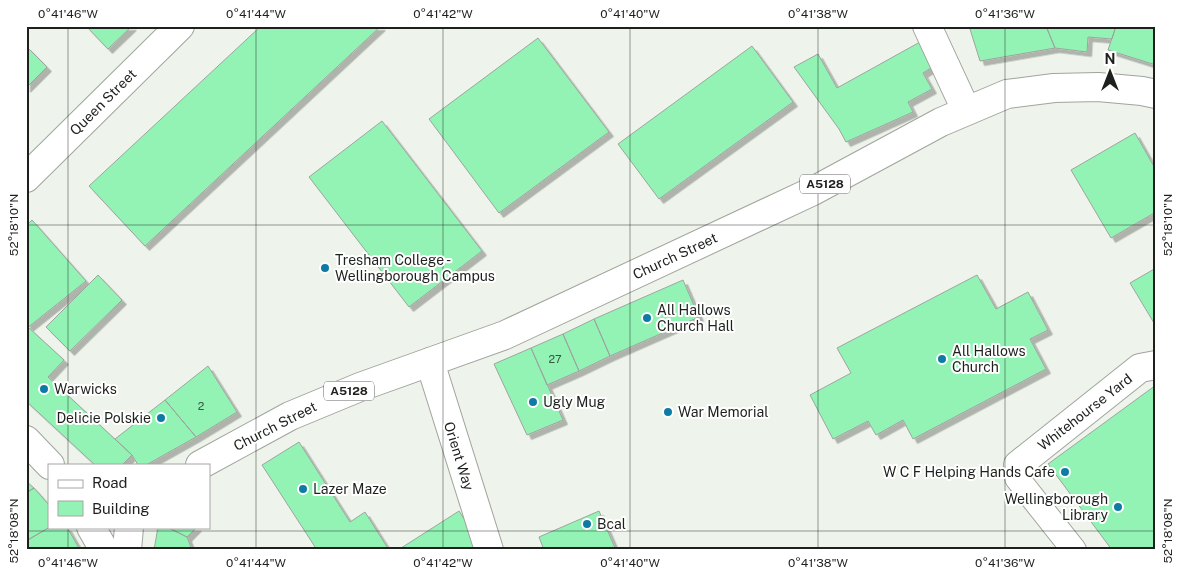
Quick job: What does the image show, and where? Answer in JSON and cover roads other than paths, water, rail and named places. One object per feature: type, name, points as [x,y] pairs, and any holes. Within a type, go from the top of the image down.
[{"type":"main road","name":"Queen Street","points":[[26,178],[180,26]]},
{"type":"main road","points":[[927,26],[966,110]]},
{"type":"main road","name":"Church Street","points":[[202,464],[290,416],[360,386],[505,335],[813,191],[923,131],[966,110],[1007,94],[1054,88],[1098,87],[1142,90],[1156,94]]},
{"type":"main road","name":"Orient Way","points":[[430,362],[489,550]]},
{"type":"main road","name":"Whitehourse Yard","points":[[1018,465],[1140,368],[1156,365]]},
{"type":"main road","points":[[26,440],[49,464]]},
{"type":"main road","points":[[92,528],[104,550]]},
{"type":"main road","points":[[127,550],[129,528]]},
{"type":"street","points":[[1018,465],[1017,478],[1074,550]]},
{"type":"place","name":"Tresham College - Wellingborough Campus","points":[[325,268]]},
{"type":"place","name":"All Hallows Church Hall","points":[[647,318]]},
{"type":"place","name":"All Hallows Church","points":[[942,359]]},
{"type":"place","name":"Warwicks","points":[[44,389]]},
{"type":"place","name":"Ugly Mug","points":[[533,402]]},
{"type":"place","name":"War Memorial","points":[[668,412]]},
{"type":"place","name":"Delicie Polskie","points":[[161,418]]},
{"type":"place","name":"W C F Helping Hands Cafe","points":[[1065,472]]},
{"type":"place","name":"Lazer Maze","points":[[303,489]]},
{"type":"place","name":"Wellingborough Library","points":[[1118,507]]},
{"type":"place","name":"Bcal","points":[[587,524]]}]
